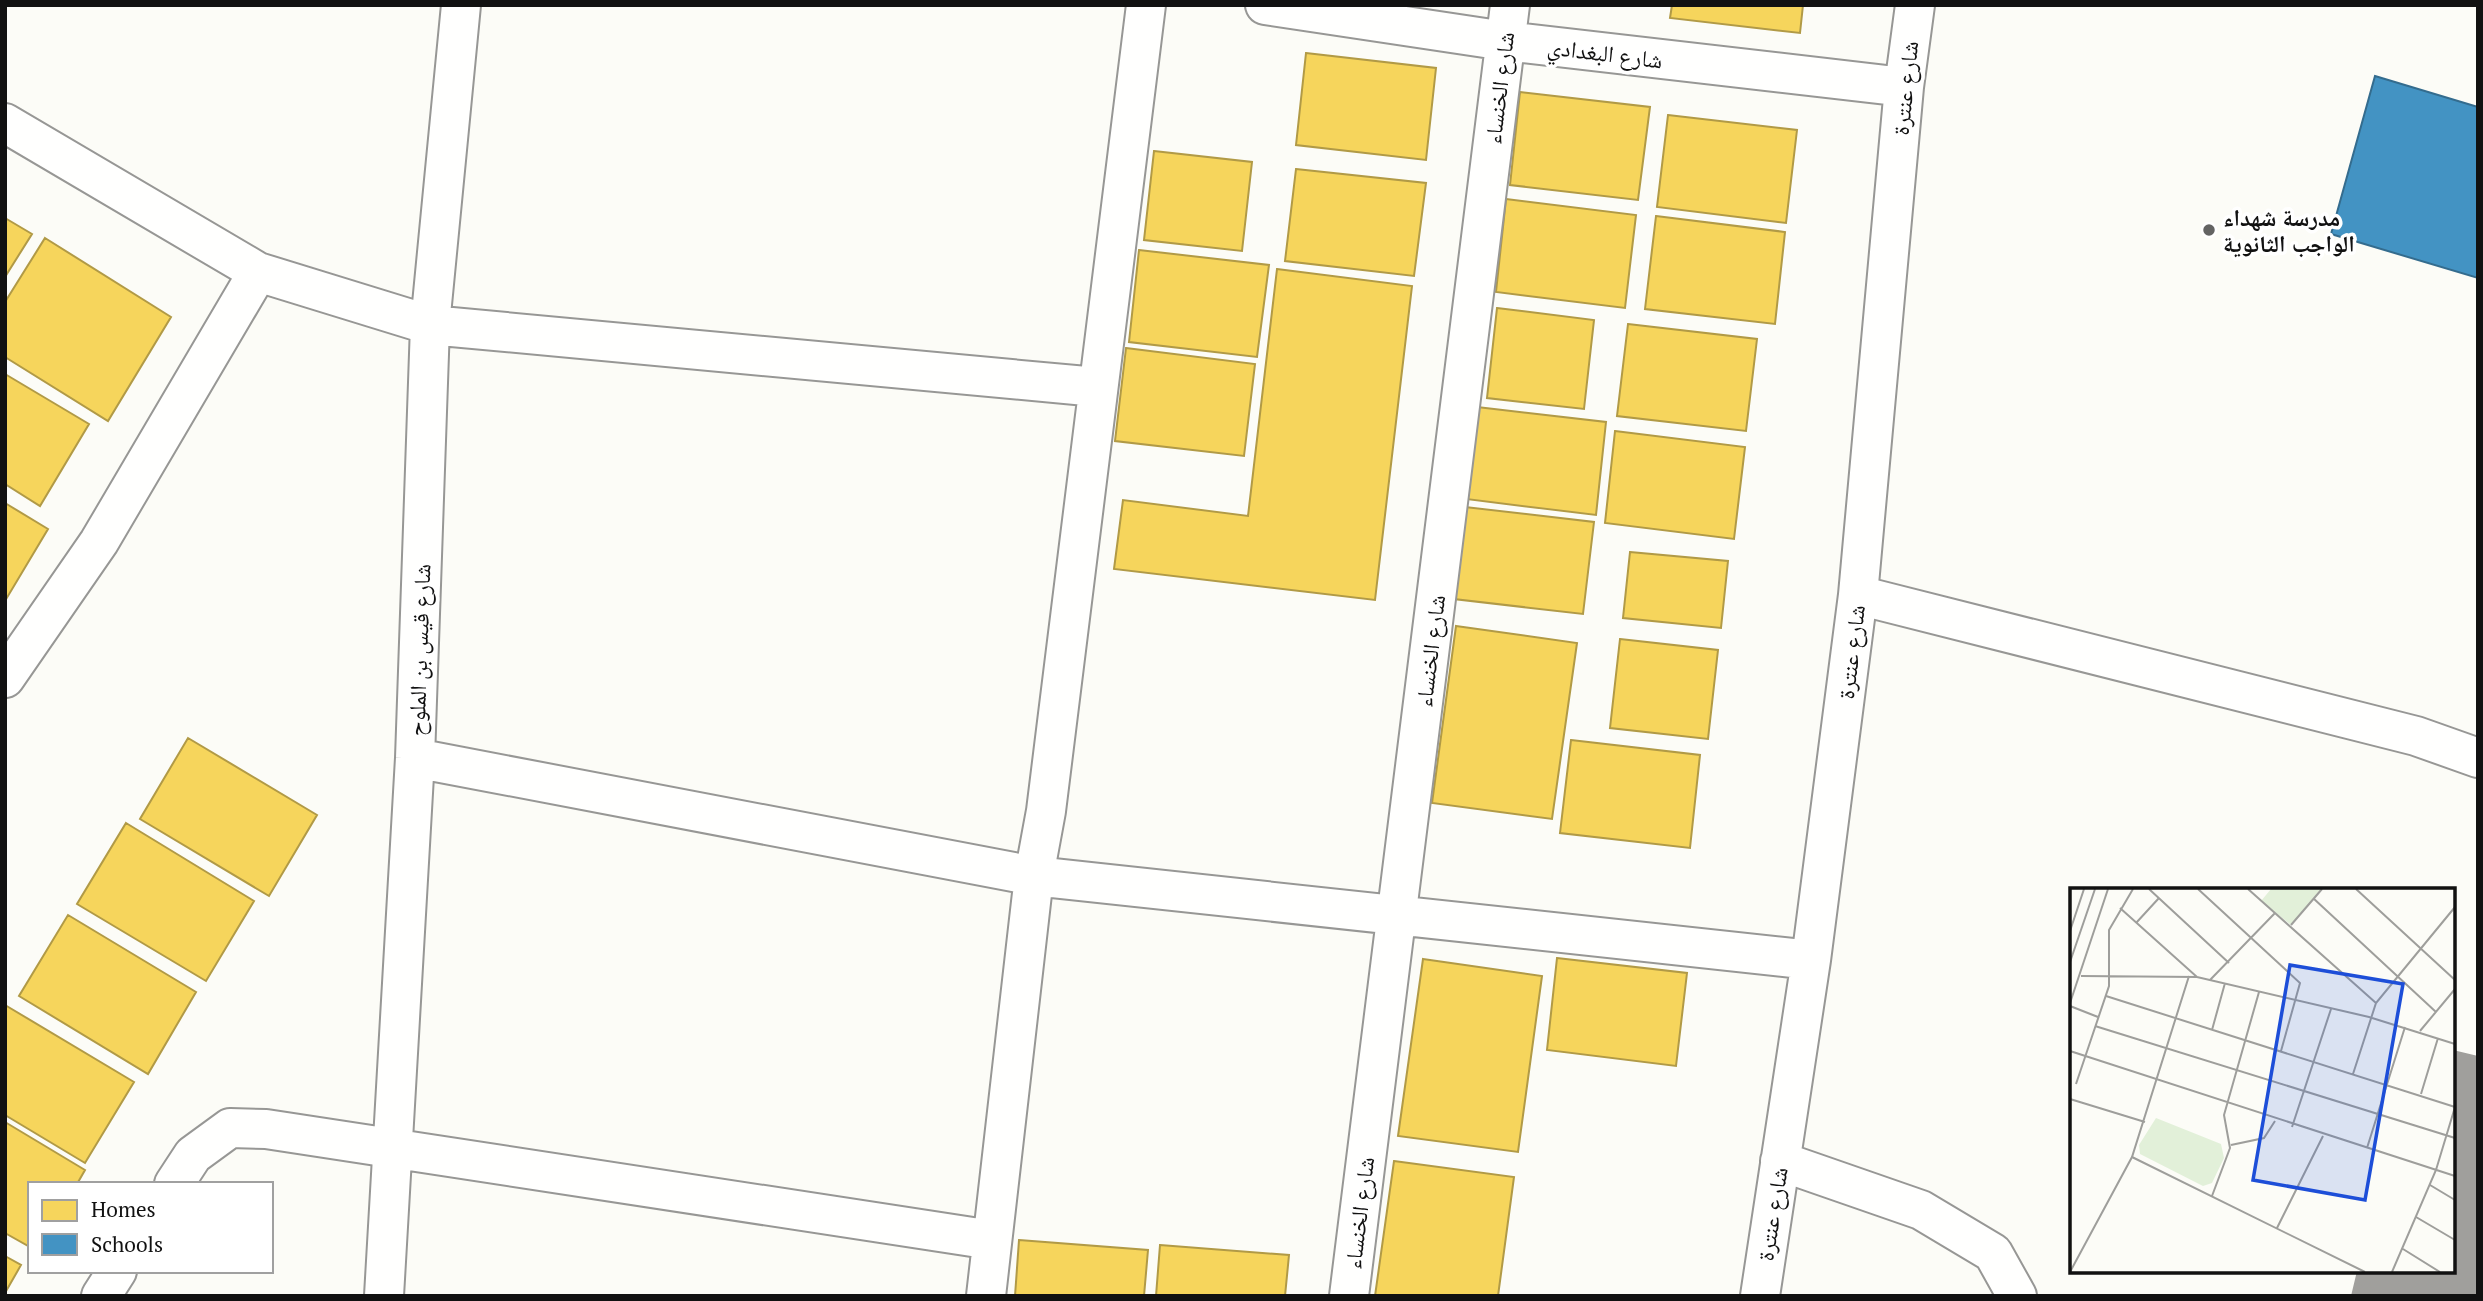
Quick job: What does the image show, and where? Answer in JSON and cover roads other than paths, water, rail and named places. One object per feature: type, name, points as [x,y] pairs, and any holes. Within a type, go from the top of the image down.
[{"type":"street","name":"شارع قيس بن الملوح","points":[[384,1296],[415,758],[430,325],[461,5]]},
{"type":"street","points":[[986,1296],[1034,876],[1046,811],[1146,5]]},
{"type":"street","name":"شارع البغدادي","points":[[1265,5],[1507,23],[1904,87]]},
{"type":"street","name":"شارع عنترة","points":[[1760,1296],[1811,960],[1858,595],[1904,87],[1915,5]]},
{"type":"street","name":"شارع الخنساء","points":[[1349,1296],[1507,23]]},
{"type":"street","points":[[5,122],[258,272],[430,325],[1097,387]]},
{"type":"street","points":[[5,678],[99,541],[258,272]]},
{"type":"street","points":[[1858,595],[2416,736],[2478,758]]},
{"type":"street","points":[[415,758],[1034,876],[1811,960]]},
{"type":"street","points":[[175,1182],[193,1154],[230,1128],[266,1129],[992,1240]]},
{"type":"street","points":[[1780,1161],[1921,1209],[1993,1253],[2017,1296]]},
{"type":"street","points":[[101,1296],[116,1273]]},
{"type":"place","name":"مدرسة شهداء الواجب الثانوية","points":[[2209,230]]}]
